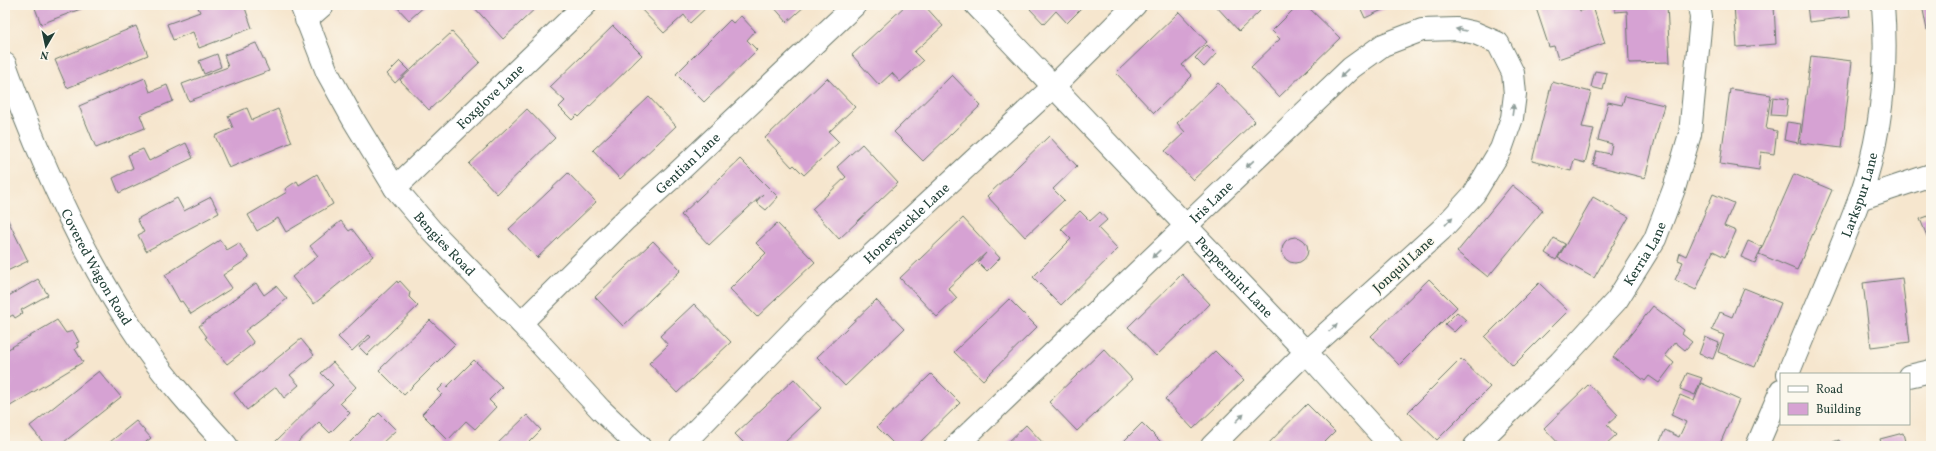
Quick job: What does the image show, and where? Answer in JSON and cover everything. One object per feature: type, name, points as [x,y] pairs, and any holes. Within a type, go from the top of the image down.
[{"type":"street","points":[[304,13],[323,5]]},
{"type":"street","name":"Foxglove Lane","points":[[395,188],[585,5]]},
{"type":"street","name":"Gentian Lane","points":[[521,323],[626,219],[679,172],[855,5]]},
{"type":"street","name":"Peppermint Lane","points":[[976,5],[1306,352],[1391,446]]},
{"type":"street","name":"Honeysuckle Lane","points":[[681,446],[824,299],[1054,86],[1135,5]]},
{"type":"street","name":"Kerria Lane","points":[[1475,446],[1560,362],[1617,300],[1655,239],[1674,189],[1690,134],[1701,18],[1699,5]]},
{"type":"street","name":"Larkspur Lane","points":[[1788,373],[1859,199],[1874,145],[1882,96],[1884,39],[1883,5]]},
{"type":"street","name":"Bengies Road","points":[[304,13],[327,72],[352,119],[395,188],[430,230],[521,323],[600,409],[639,446]]},
{"type":"street","name":"Iris Lane","points":[[956,446],[1351,68],[1383,45],[1422,30],[1457,29],[1475,32],[1498,43]]},
{"type":"street","name":"Jonquil Lane","points":[[1212,446],[1306,352],[1441,230],[1474,194],[1501,149],[1512,118],[1516,94],[1513,73],[1498,43]]},
{"type":"street","name":"Covered Wagon Road","points":[[5,64],[32,133],[69,218],[91,260],[122,313],[148,352],[186,401],[226,446]]},
{"type":"street","points":[[1859,199],[1931,175]]},
{"type":"street","points":[[1910,376],[1931,370]]},
{"type":"street","points":[[1757,446],[1780,392]]},
{"type":"building","points":[[42,5],[91,5],[41,24],[35,8]]},
{"type":"building","points":[[197,5],[244,5],[252,28],[199,48],[193,32],[173,40],[167,24],[200,12]]},
{"type":"building","points":[[395,5],[426,5],[409,20]]},
{"type":"building","points":[[472,5],[539,5],[503,39]]},
{"type":"building","points":[[637,5],[708,6],[690,23],[684,15],[664,33]]},
{"type":"building","points":[[772,5],[806,5],[787,22]]},
{"type":"building","points":[[906,5],[924,5],[943,26],[914,52],[923,61],[900,82],[892,73],[879,85],[852,55]]},
{"type":"building","points":[[1034,5],[1085,5],[1067,23],[1056,11],[1044,24],[1030,9]]},
{"type":"building","points":[[1215,5],[1254,5],[1260,11],[1239,31]]},
{"type":"building","points":[[1298,5],[1306,5],[1340,38],[1279,97],[1251,67],[1280,39],[1272,31]]},
{"type":"building","points":[[1359,5],[1393,5],[1365,18]]},
{"type":"building","points":[[1535,5],[1578,5],[1580,11],[1593,7],[1605,43],[1558,59],[1554,46],[1549,47]]},
{"type":"building","points":[[1615,5],[1667,5],[1670,62],[1629,63],[1627,11],[1615,12]]},
{"type":"building","points":[[1734,5],[1774,5],[1776,44],[1737,47]]},
{"type":"building","points":[[1807,5],[1849,5],[1850,17],[1809,22]]},
{"type":"building","points":[[1922,5],[1931,5],[1931,29],[1927,30]]},
{"type":"building","points":[[1179,12],[1207,42],[1182,65],[1192,76],[1154,113],[1116,73]]},
{"type":"building","points":[[741,16],[755,31],[747,40],[757,50],[704,102],[676,74],[730,20],[733,23]]},
{"type":"building","points":[[136,26],[148,55],[67,88],[55,60]]},
{"type":"building","points":[[613,26],[642,55],[579,117],[577,115],[572,120],[559,107],[565,101],[550,87]]},
{"type":"building","points":[[452,32],[480,62],[429,110],[400,80]]},
{"type":"building","points":[[256,43],[269,71],[189,101],[182,84],[228,67],[224,55]]},
{"type":"building","points":[[1207,45],[1216,54],[1204,67],[1195,58]]},
{"type":"building","points":[[217,54],[221,67],[204,74],[199,61]]},
{"type":"building","points":[[1811,56],[1852,61],[1842,148],[1800,143]]},
{"type":"building","points":[[400,61],[409,70],[395,83],[387,74]]},
{"type":"building","points":[[1595,71],[1607,73],[1603,90],[1591,87]]},
{"type":"building","points":[[952,75],[981,105],[923,161],[894,132]]},
{"type":"building","points":[[145,78],[150,92],[167,85],[173,101],[140,115],[145,128],[96,148],[79,106]]},
{"type":"building","points":[[827,78],[855,107],[829,132],[839,142],[804,175],[794,165],[792,167],[765,138]]},
{"type":"building","points":[[1552,82],[1591,92],[1582,127],[1594,129],[1585,163],[1574,160],[1571,171],[1532,161]]},
{"type":"building","points":[[1218,83],[1255,121],[1193,180],[1165,151],[1185,132],[1177,123]]},
{"type":"building","points":[[1730,89],[1771,95],[1766,129],[1777,131],[1774,154],[1761,152],[1759,170],[1720,164]]},
{"type":"building","points":[[1625,96],[1664,105],[1645,178],[1593,165],[1597,151],[1610,154],[1612,144],[1598,140],[1608,102],[1622,105]]},
{"type":"building","points":[[649,97],[676,126],[620,179],[593,150]]},
{"type":"building","points":[[1773,97],[1788,99],[1786,116],[1771,115]]},
{"type":"building","points":[[247,108],[252,120],[278,109],[292,142],[229,168],[215,136],[233,128],[228,116]]},
{"type":"building","points":[[527,109],[555,138],[497,194],[469,164]]},
{"type":"building","points":[[1787,122],[1801,124],[1798,143],[1784,140]]},
{"type":"building","points":[[1049,136],[1077,166],[1053,189],[1064,200],[1025,237],[987,196]]},
{"type":"building","points":[[186,143],[193,158],[119,193],[113,178],[133,168],[128,155],[143,149],[149,161]]},
{"type":"building","points":[[862,144],[898,183],[839,239],[812,209],[846,177],[837,167]]},
{"type":"building","points":[[740,159],[778,197],[766,210],[756,202],[763,194],[709,245],[681,215]]},
{"type":"building","points":[[568,173],[596,202],[537,258],[509,229]]},
{"type":"building","points":[[317,174],[333,204],[286,232],[278,218],[257,231],[248,215],[287,192],[285,189],[297,181],[299,185]]},
{"type":"building","points":[[1794,174],[1832,190],[1797,270],[1759,254]]},
{"type":"building","points":[[1512,185],[1543,210],[1488,277],[1457,252]]},
{"type":"building","points":[[1713,194],[1734,203],[1724,226],[1736,231],[1725,257],[1713,251],[1696,290],[1675,280],[1683,262],[1678,260],[1680,253],[1686,256]]},
{"type":"building","points":[[211,197],[219,213],[146,251],[138,235],[144,232],[137,219],[177,198],[184,211]]},
{"type":"building","points":[[1593,197],[1629,217],[1594,278],[1558,258]]},
{"type":"building","points":[[1080,211],[1090,221],[1100,212],[1107,220],[1098,228],[1118,249],[1061,305],[1033,277],[1071,239],[1061,229]]},
{"type":"building","points":[[5,214],[28,261],[5,272]]},
{"type":"building","points":[[1931,215],[1931,246],[1920,219]]},
{"type":"building","points":[[963,218],[1000,258],[987,271],[978,262],[986,253],[948,288],[957,298],[937,317],[900,278]]},
{"type":"building","points":[[341,221],[349,231],[352,229],[373,256],[314,304],[292,277],[318,256],[310,246]]},
{"type":"building","points":[[777,223],[815,262],[757,317],[730,289],[766,253],[756,243]]},
{"type":"building","points":[[1295,237],[1304,241],[1308,250],[1304,259],[1295,263],[1286,259],[1282,250],[1286,241]]},
{"type":"building","points":[[1554,238],[1565,244],[1556,260],[1545,253]]},
{"type":"building","points":[[220,240],[227,250],[239,243],[249,258],[223,275],[232,288],[191,314],[182,301],[180,302],[165,275]]},
{"type":"building","points":[[653,241],[681,270],[623,326],[595,297]]},
{"type":"building","points":[[1748,241],[1762,247],[1755,263],[1741,257]]},
{"type":"building","points":[[1182,274],[1210,304],[1156,356],[1128,327]]},
{"type":"building","points":[[1902,278],[1910,342],[1871,347],[1863,283]]},
{"type":"building","points":[[38,279],[48,295],[21,310],[23,313],[15,318],[13,315],[5,319],[5,298]]},
{"type":"building","points":[[1429,279],[1457,307],[1399,365],[1371,336]]},
{"type":"building","points":[[397,281],[398,283],[400,281],[410,292],[409,297],[418,306],[367,355],[359,347],[371,337],[369,335],[352,351],[338,337]]},
{"type":"building","points":[[256,283],[264,295],[276,286],[287,299],[245,331],[254,343],[227,364],[205,338],[207,337],[199,326]]},
{"type":"building","points":[[1539,283],[1568,311],[1513,366],[1485,337]]},
{"type":"building","points":[[1744,288],[1781,303],[1755,367],[1718,352],[1724,335],[1712,330],[1720,312],[1732,317]]},
{"type":"building","points":[[1009,299],[1037,327],[983,380],[954,352]]},
{"type":"building","points":[[876,300],[904,329],[845,386],[817,357]]},
{"type":"building","points":[[694,304],[731,342],[677,393],[649,363],[668,345],[660,336]]},
{"type":"building","points":[[1653,306],[1684,330],[1682,334],[1692,342],[1685,350],[1675,342],[1665,355],[1674,363],[1659,383],[1649,376],[1645,381],[1613,357]]},
{"type":"building","points":[[1457,312],[1466,320],[1454,332],[1445,324]]},
{"type":"building","points":[[57,320],[66,333],[73,331],[79,342],[76,343],[79,347],[75,349],[83,362],[7,408],[5,405],[5,351]]},
{"type":"building","points":[[430,320],[455,344],[404,395],[379,370]]},
{"type":"building","points":[[1705,337],[1719,343],[1713,359],[1699,354]]},
{"type":"building","points":[[301,339],[314,355],[290,375],[299,385],[284,398],[276,387],[247,410],[234,393]]},
{"type":"building","points":[[1104,349],[1132,379],[1077,431],[1049,402]]},
{"type":"building","points":[[1215,351],[1244,380],[1193,429],[1165,399]]},
{"type":"building","points":[[1461,359],[1490,387],[1437,440],[1408,412]]},
{"type":"building","points":[[474,360],[502,387],[489,400],[496,407],[475,429],[466,421],[448,440],[422,414],[442,394],[438,390],[444,384],[447,387]]},
{"type":"building","points":[[333,362],[356,387],[340,403],[350,413],[330,433],[319,422],[294,446],[275,446],[273,444],[333,385],[321,373]]},
{"type":"building","points":[[99,371],[121,397],[59,446],[46,446],[30,426]]},
{"type":"building","points":[[1687,373],[1702,378],[1695,395],[1680,389]]},
{"type":"building","points":[[931,374],[960,403],[916,446],[896,446],[877,427]]},
{"type":"building","points":[[794,379],[821,408],[784,443],[787,446],[747,446],[735,434]]},
{"type":"building","points":[[1701,383],[1739,400],[1719,446],[1658,446],[1665,430],[1679,437],[1686,422],[1671,415],[1680,395],[1694,401]]},
{"type":"building","points":[[1589,384],[1618,415],[1607,425],[1616,435],[1604,446],[1592,446],[1589,443],[1586,446],[1561,446],[1544,428]]},
{"type":"building","points":[[1307,404],[1335,432],[1321,446],[1266,446]]},
{"type":"building","points":[[379,413],[396,430],[379,446],[346,446]]},
{"type":"building","points":[[527,415],[541,430],[525,446],[495,446]]},
{"type":"building","points":[[136,421],[151,438],[141,446],[105,446]]},
{"type":"building","points":[[1142,423],[1165,446],[1119,446]]},
{"type":"building","points":[[1026,425],[1046,446],[1004,446]]},
{"type":"building","points":[[1903,433],[1906,446],[1882,446],[1880,439]]},
{"type":"building","points":[[1839,440],[1841,446],[1821,446]]}]
